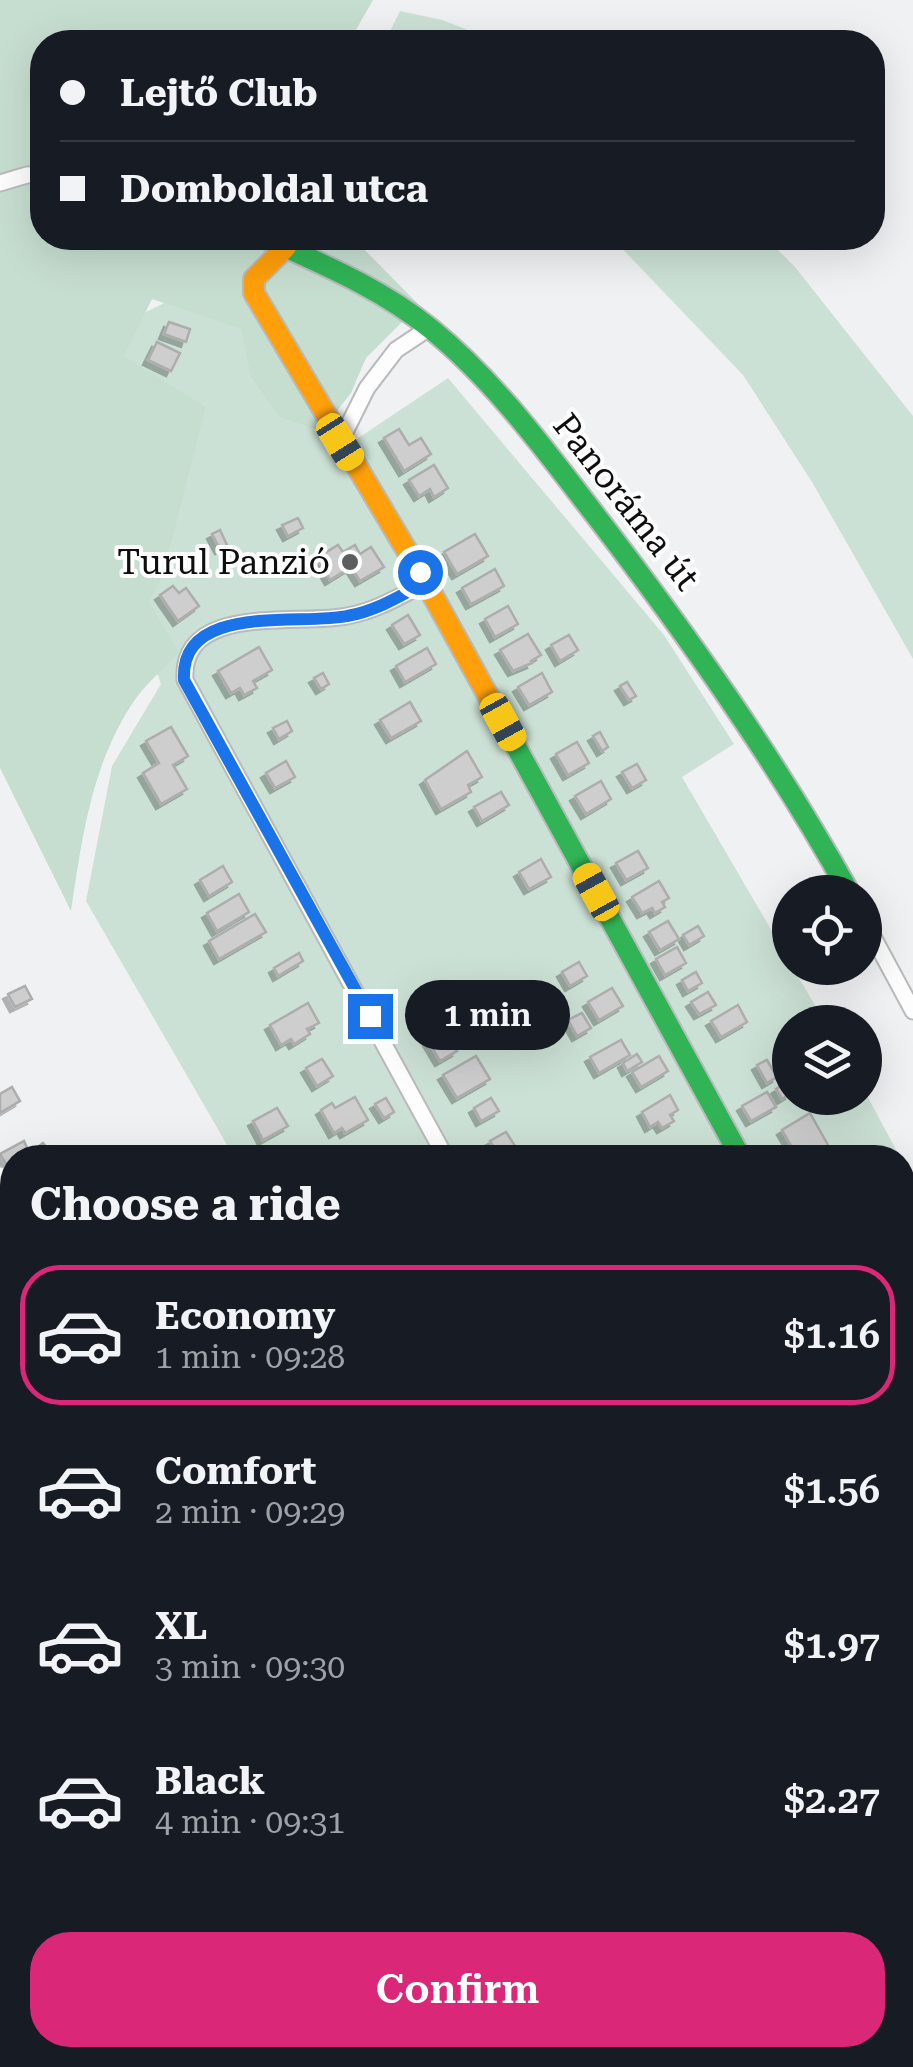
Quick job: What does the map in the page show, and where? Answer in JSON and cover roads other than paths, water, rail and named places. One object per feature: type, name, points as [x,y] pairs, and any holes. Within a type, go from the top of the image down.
[{"type":"main road","points":[[283,250],[254,278],[254,293],[426,582],[734,1145]]},
{"type":"main road","name":"Panoráma út","points":[[292,250],[343,274],[429,328],[518,416],[712,670],[793,794],[839,875]]},
{"type":"street","points":[[0,183],[30,174]]},
{"type":"street","points":[[340,442],[367,388],[396,350],[429,328]]},
{"type":"street","points":[[426,582],[372,610],[344,617],[260,620],[226,626],[194,644],[184,663],[184,680],[439,1145]]},
{"type":"street","points":[[882,954],[913,1012]]},
{"type":"place","name":"Turul Panzió","points":[[350,562]]}]
